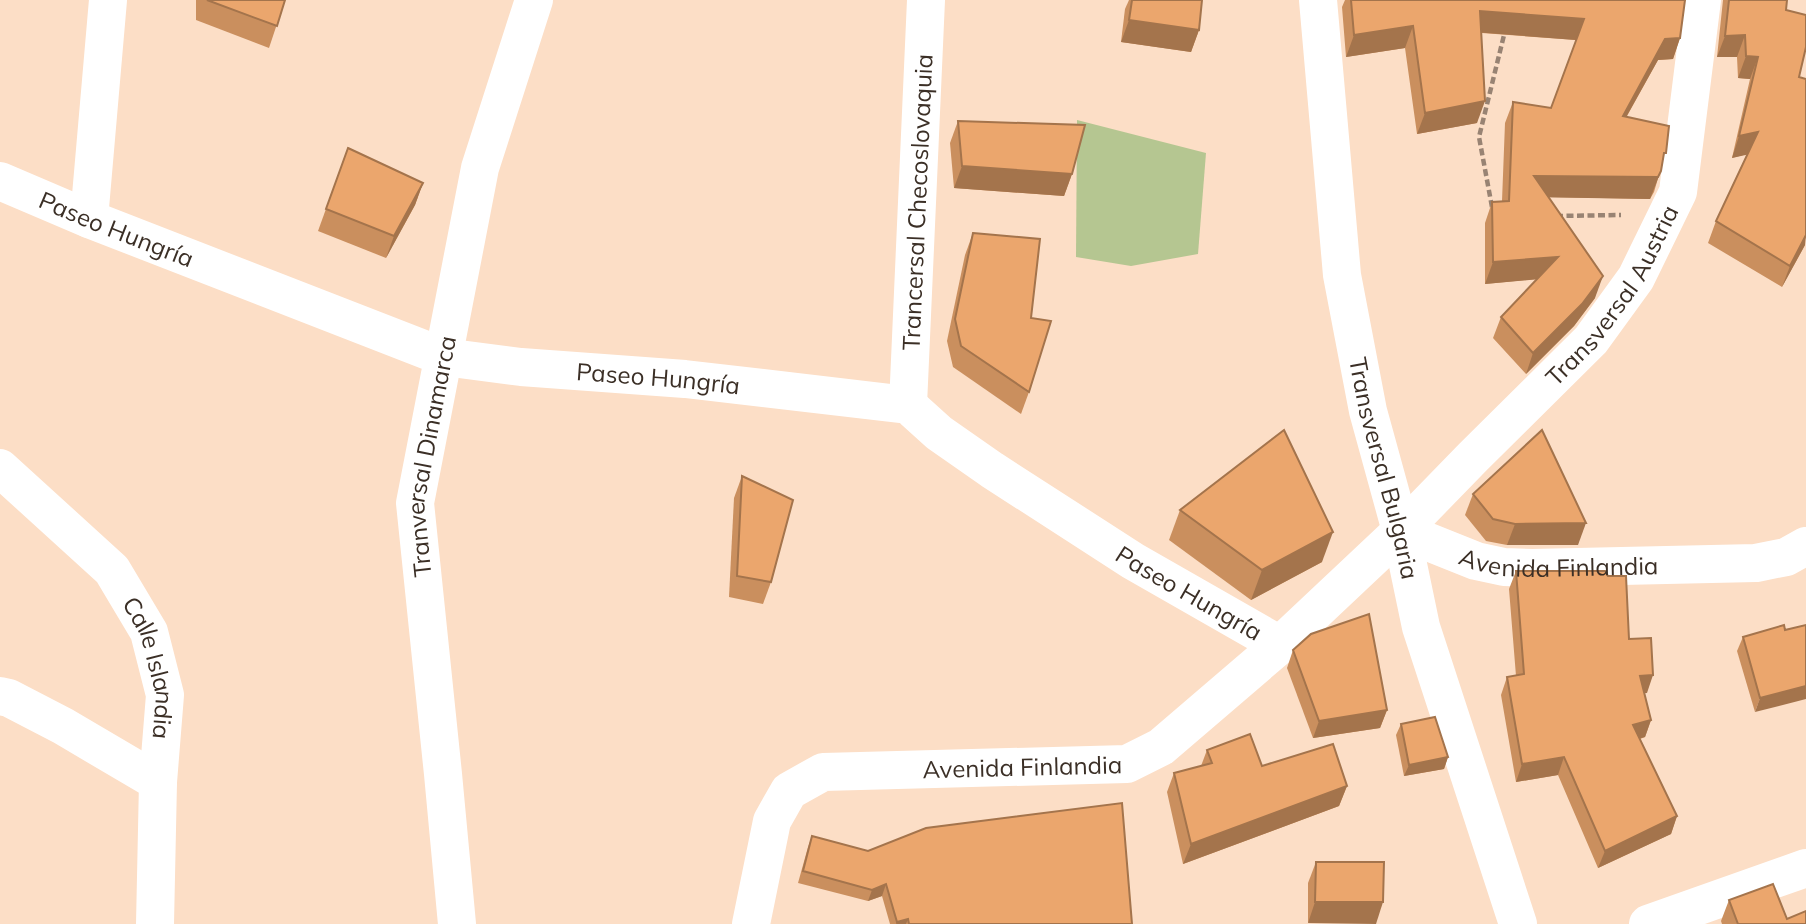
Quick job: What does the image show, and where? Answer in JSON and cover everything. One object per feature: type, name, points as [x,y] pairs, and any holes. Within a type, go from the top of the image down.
[{"type":"street","points":[[89,219],[108,0]]},
{"type":"street","name":"Tranversal Dinamarca","points":[[457,924],[415,503],[480,168],[534,0]]},
{"type":"street","name":"Trancersal Checoslovaquia","points":[[908,405],[926,0]]},
{"type":"street","name":"Transversal Bulgaria","points":[[1318,0],[1342,275],[1368,411],[1401,531],[1421,627],[1518,924]]},
{"type":"street","name":"Transversal Austria","points":[[1401,531],[1591,340],[1636,278],[1678,192],[1702,0]]},
{"type":"street","name":"Paseo Hungría","points":[[0,181],[89,219],[444,356],[521,367],[685,379],[908,405],[939,433],[1133,561],[1280,645]]},
{"type":"street","name":"Calle Islandia","points":[[0,468],[112,570],[149,632],[166,695],[158,782],[159,913]]},
{"type":"street","name":"Avenida Finlandia","points":[[751,924],[772,821],[789,791],[823,772],[1127,764],[1161,747],[1280,645],[1401,531],[1476,561],[1504,567],[1756,563],[1786,557],[1806,546]]},
{"type":"street","points":[[0,696],[63,726],[158,782]]},
{"type":"street","points":[[1648,924],[1806,869]]},
{"type":"path","points":[[1494,217],[1479,137],[1506,26]]},
{"type":"path","points":[[1547,216],[1667,215]]},
{"type":"green space","points":[[1077,120],[1206,153],[1198,254],[1131,266],[1076,257]]},
{"type":"building","points":[[207,0],[285,0],[277,26]]},
{"type":"building","points":[[1132,0],[1202,0],[1199,30],[1129,20]]},
{"type":"building","points":[[1351,0],[1685,0],[1680,38],[1665,39],[1623,116],[1669,126],[1666,153],[1658,177],[1534,176],[1603,276],[1582,304],[1533,353],[1501,317],[1558,257],[1493,262],[1492,202],[1509,201],[1513,102],[1551,108],[1584,19],[1480,11],[1485,101],[1425,113],[1413,26],[1354,35]]},
{"type":"building","points":[[1729,0],[1787,0],[1786,10],[1806,15],[1806,47],[1799,77],[1806,79],[1806,235],[1790,266],[1716,221],[1758,132],[1739,136],[1758,57],[1746,56],[1745,35],[1725,36]]},
{"type":"building","points":[[958,121],[1085,125],[1072,174],[962,166]]},
{"type":"building","points":[[348,148],[423,183],[394,236],[326,209]]},
{"type":"building","points":[[973,233],[1040,239],[1031,318],[1051,321],[1029,392],[961,346],[955,319]]},
{"type":"building","points":[[1284,430],[1333,532],[1262,570],[1180,510]]},
{"type":"building","points":[[1542,430],[1586,523],[1515,524],[1493,519],[1473,494]]},
{"type":"building","points":[[742,476],[793,500],[771,582],[737,576]]},
{"type":"building","points":[[1516,571],[1605,571],[1608,576],[1626,576],[1629,639],[1651,638],[1653,675],[1640,676],[1651,720],[1633,725],[1677,816],[1605,851],[1564,757],[1522,764],[1507,677],[1524,674]]},
{"type":"building","points":[[1369,614],[1387,710],[1319,721],[1293,650],[1311,634]]},
{"type":"building","points":[[1784,625],[1785,630],[1806,625],[1806,686],[1760,698],[1743,637]]},
{"type":"building","points":[[1435,717],[1448,757],[1409,765],[1401,724]]},
{"type":"building","points":[[1250,734],[1262,766],[1333,744],[1347,786],[1191,844],[1174,773],[1212,763],[1207,750]]},
{"type":"building","points":[[1122,803],[1132,924],[909,924],[908,919],[897,922],[886,884],[872,890],[803,871],[812,836],[868,851],[926,828]]},
{"type":"building","points":[[1316,862],[1384,862],[1383,902],[1315,902]]},
{"type":"building","points":[[1773,884],[1787,919],[1806,911],[1806,924],[1738,924],[1729,900]]}]
